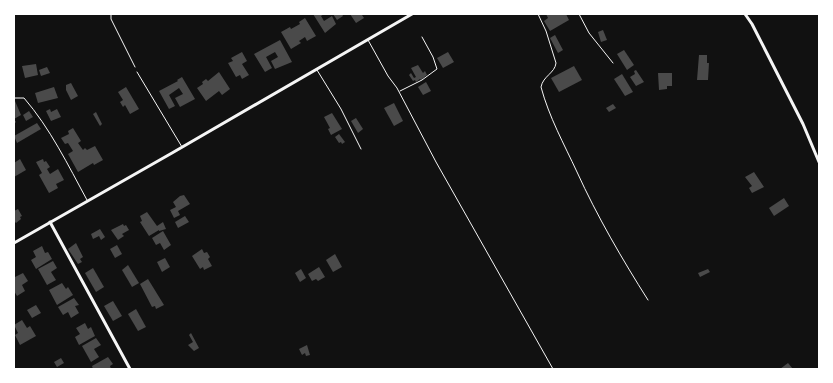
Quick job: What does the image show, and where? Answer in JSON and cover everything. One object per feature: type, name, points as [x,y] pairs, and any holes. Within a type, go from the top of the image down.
[{"type":"street","points":[[14,243],[412,14]]},
{"type":"street","points":[[745,14],[752,24],[799,116],[819,162]]},
{"type":"street","points":[[50,222],[130,369]]},
{"type":"lane","points":[[538,14],[546,31],[556,63],[556,67],[542,82],[541,87],[550,113],[564,149],[584,188],[648,300]]},
{"type":"lane","points":[[579,14],[589,33],[613,63]]},
{"type":"lane","points":[[399,92],[437,70],[434,57],[422,37]]},
{"type":"lane","points":[[368,40],[399,92],[436,162],[553,369]]},
{"type":"lane","points":[[317,69],[341,108],[360,148]]},
{"type":"lane","points":[[138,72],[182,147]]},
{"type":"lane","points":[[14,98],[24,98],[35,111],[70,167],[87,201]]},
{"type":"path","points":[[111,14],[111,19],[120,34],[126,52],[138,72]]},
{"type":"building","points":[[313,14],[324,14],[321,16],[324,21],[332,16],[336,24],[325,33]]},
{"type":"building","points":[[333,14],[342,14],[343,16],[337,20]]},
{"type":"building","points":[[350,14],[364,14],[362,15],[364,18],[356,23]]},
{"type":"building","points":[[546,14],[566,14],[569,20],[550,31],[544,21],[548,18]]},
{"type":"building","points":[[305,18],[316,36],[307,41],[305,37],[299,41],[301,43],[291,49],[281,32],[300,24],[299,22]]},
{"type":"building","points":[[603,30],[607,40],[601,42],[598,32]]},
{"type":"building","points":[[555,35],[563,50],[558,53],[550,38]]},
{"type":"building","points":[[280,40],[292,62],[275,69],[271,61],[278,57],[275,52],[266,57],[272,68],[265,72],[254,54]]},
{"type":"building","points":[[624,50],[634,65],[627,70],[617,54]]},
{"type":"building","points":[[242,52],[247,61],[242,64],[249,75],[242,79],[240,75],[236,77],[228,63],[233,61],[231,58]]},
{"type":"building","points":[[448,52],[454,62],[443,68],[437,58]]},
{"type":"building","points":[[699,55],[707,55],[707,63],[709,63],[708,80],[697,80]]},
{"type":"building","points":[[36,64],[38,75],[25,78],[22,66]]},
{"type":"building","points":[[418,65],[423,73],[425,71],[427,75],[416,82],[409,75],[411,73],[414,78],[416,77],[411,68]]},
{"type":"building","points":[[574,66],[582,80],[559,92],[551,78]]},
{"type":"building","points":[[47,67],[50,73],[41,76],[39,70]]},
{"type":"building","points":[[636,70],[644,82],[636,86],[630,77],[635,74],[634,71]]},
{"type":"building","points":[[219,72],[230,89],[222,95],[219,91],[206,101],[197,88],[206,79],[208,81]]},
{"type":"building","points":[[658,73],[672,73],[672,86],[659,90]]},
{"type":"building","points":[[622,74],[633,92],[625,96],[614,79]]},
{"type":"building","points":[[182,77],[195,99],[180,107],[175,98],[183,94],[179,88],[169,95],[175,106],[169,109],[159,91]]},
{"type":"building","points":[[426,82],[431,91],[423,95],[418,87]]},
{"type":"building","points":[[71,83],[78,96],[71,100],[66,90],[66,85]]},
{"type":"building","points":[[54,87],[58,98],[38,103],[35,93]]},
{"type":"building","points":[[126,87],[139,109],[130,114],[125,105],[123,107],[120,102],[123,100],[118,92]]},
{"type":"building","points":[[15,101],[21,115],[14,119],[14,102]]},
{"type":"building","points":[[394,103],[403,121],[394,126],[384,108]]},
{"type":"building","points":[[613,104],[616,108],[609,112],[606,108]]},
{"type":"building","points":[[50,109],[51,112],[57,109],[61,117],[51,121],[46,111]]},
{"type":"building","points":[[29,111],[33,117],[26,121],[23,115]]},
{"type":"building","points":[[96,112],[102,124],[100,126],[93,114]]},
{"type":"building","points":[[332,113],[342,129],[331,135],[328,129],[330,128],[324,117]]},
{"type":"building","points":[[356,118],[363,129],[358,133],[351,121]]},
{"type":"building","points":[[37,123],[41,129],[17,143],[14,136]]},
{"type":"building","points":[[73,128],[81,141],[78,143],[83,150],[95,146],[103,160],[94,165],[93,163],[78,172],[68,154],[73,151],[68,143],[65,144],[61,138],[69,134],[68,131]]},
{"type":"building","points":[[339,134],[345,142],[342,144],[335,137]]},
{"type":"building","points":[[20,159],[26,170],[14,177],[14,163]]},
{"type":"building","points":[[43,159],[50,167],[47,169],[50,174],[58,169],[64,180],[56,184],[58,188],[49,193],[39,175],[42,173],[36,162]]},
{"type":"building","points":[[754,172],[764,187],[752,193],[749,188],[752,186],[745,177]]},
{"type":"building","points":[[184,195],[190,204],[178,211],[180,215],[174,218],[170,210],[176,207],[173,202]]},
{"type":"building","points":[[784,198],[789,206],[774,216],[769,208]]},
{"type":"building","points":[[18,209],[22,216],[16,223],[14,221],[14,211]]},
{"type":"building","points":[[147,212],[157,226],[163,222],[166,229],[159,230],[149,236],[140,222],[142,221],[140,216]]},
{"type":"building","points":[[185,216],[189,222],[178,228],[175,222]]},
{"type":"building","points":[[123,224],[129,230],[122,234],[124,236],[118,240],[111,230]]},
{"type":"building","points":[[100,229],[105,237],[101,240],[99,236],[93,239],[91,234]]},
{"type":"building","points":[[163,231],[171,245],[164,250],[160,243],[156,245],[152,238]]},
{"type":"building","points":[[76,243],[83,257],[80,259],[82,262],[78,264],[68,249]]},
{"type":"building","points":[[117,245],[122,254],[115,258],[110,249]]},
{"type":"building","points":[[42,246],[45,253],[48,252],[52,259],[36,269],[31,260],[36,257],[33,251]]},
{"type":"building","points":[[202,249],[210,257],[208,259],[212,266],[204,270],[203,267],[200,269],[192,256]]},
{"type":"building","points":[[335,254],[342,267],[333,272],[326,260]]},
{"type":"building","points":[[165,258],[170,267],[162,272],[157,262]]},
{"type":"building","points":[[53,261],[57,268],[51,272],[56,280],[47,285],[38,269]]},
{"type":"building","points":[[128,265],[139,283],[132,287],[122,270]]},
{"type":"building","points":[[319,267],[325,277],[318,281],[316,279],[312,281],[308,274]]},
{"type":"building","points":[[93,268],[104,287],[96,292],[85,273]]},
{"type":"building","points":[[301,269],[306,278],[300,282],[295,273]]},
{"type":"building","points":[[708,269],[710,272],[700,277],[698,273]]},
{"type":"building","points":[[23,273],[28,281],[22,285],[25,291],[17,296],[14,291],[14,274],[15,277]]},
{"type":"building","points":[[148,279],[164,305],[156,309],[155,306],[152,307],[140,284]]},
{"type":"building","points":[[62,283],[66,289],[68,287],[73,295],[57,305],[49,290]]},
{"type":"building","points":[[74,298],[79,305],[75,306],[79,313],[71,318],[68,312],[63,315],[58,307]]},
{"type":"building","points":[[113,301],[122,316],[113,321],[104,306]]},
{"type":"building","points":[[36,305],[41,313],[32,318],[27,310]]},
{"type":"building","points":[[136,309],[146,327],[138,331],[128,314]]},
{"type":"building","points":[[22,320],[27,328],[30,326],[36,336],[20,345],[15,335],[18,333],[14,325]]},
{"type":"building","points":[[85,323],[88,329],[91,327],[95,336],[79,345],[75,337],[80,334],[76,328]]},
{"type":"building","points":[[191,333],[199,348],[194,351],[188,345],[193,342],[189,335]]},
{"type":"building","points":[[96,338],[101,345],[94,349],[99,357],[91,362],[82,346]]},
{"type":"building","points":[[307,345],[310,355],[306,356],[305,353],[302,355],[299,349]]},
{"type":"building","points":[[108,357],[113,364],[110,366],[111,369],[93,369],[92,366]]},
{"type":"building","points":[[61,358],[64,363],[57,367],[54,362]]},
{"type":"building","points":[[788,363],[793,369],[780,369]]}]
